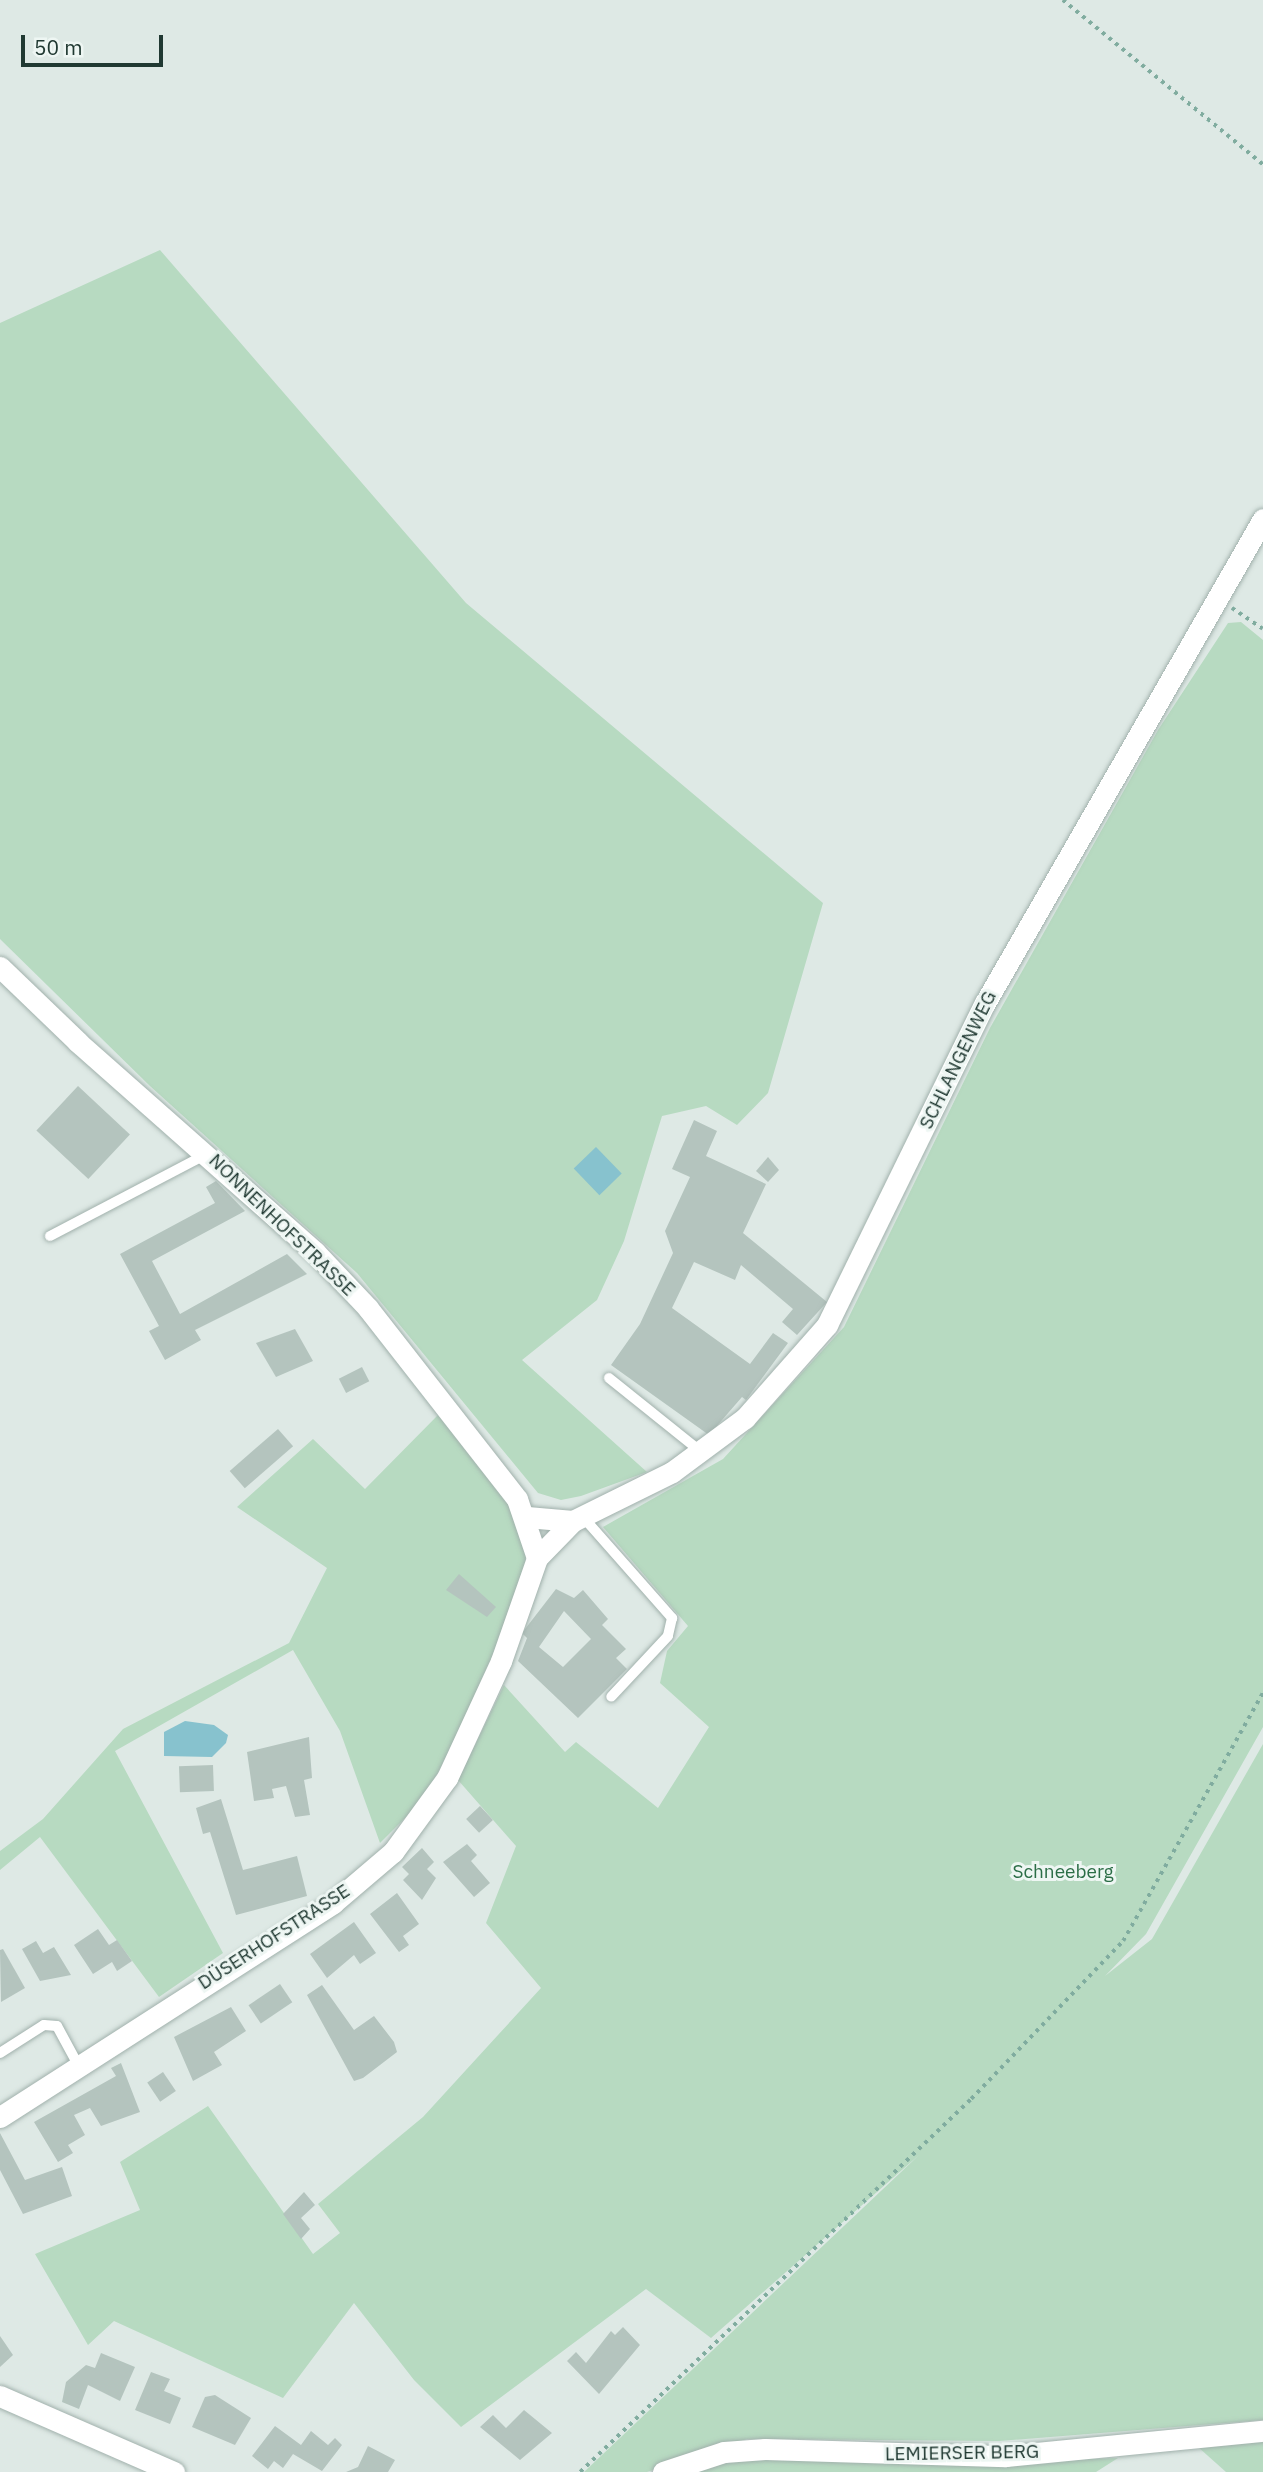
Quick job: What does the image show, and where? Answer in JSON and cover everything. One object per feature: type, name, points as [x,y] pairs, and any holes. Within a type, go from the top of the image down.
[{"type":"street","name":"SCHLANGENWEG","points":[[578,1519],[700,1451],[745,1418],[827,1325],[985,1003],[1263,519]]},
{"type":"street","name":"NONNENHOFSTRASSE","points":[[0,967],[78,1042],[207,1154],[368,1308],[527,1517],[537,1558]]},
{"type":"street","points":[[527,1517],[578,1519]]},
{"type":"street","name":"DÜSERHOFSTRASSE","points":[[0,2117],[77,2063],[334,1903],[393,1852],[447,1778],[520,1614],[537,1558],[578,1519]]},
{"type":"street","points":[[0,2396],[174,2472]]},
{"type":"street","name":"LEMIERSER BERG","points":[[663,2472],[724,2452],[765,2449],[1006,2456],[1263,2431]]},
{"type":"lane","points":[[50,1236],[207,1154]]},
{"type":"lane","points":[[609,1378],[700,1451]]},
{"type":"lane","points":[[578,1519],[672,1618],[668,1636],[611,1698]]},
{"type":"lane","points":[[0,2053],[44,2025],[57,2025],[77,2063]]},
{"type":"path","points":[[1063,0],[1263,164]]},
{"type":"path","points":[[1217,601],[1263,629]]},
{"type":"path","points":[[580,2472],[971,2099],[1123,1941],[1263,1693]]},
{"type":"green space","points":[[160,250],[466,603],[823,903],[768,1093],[737,1125],[706,1106],[662,1116],[624,1241],[597,1300],[522,1360],[647,1472],[581,1496],[561,1500],[538,1493],[357,1273],[150,1086],[0,939],[0,323]]},
{"type":"green space","name":"Schneeberg","points":[[1241,622],[1263,640],[1263,1727],[1146,1934],[1105,1976],[1152,1939],[1263,1744],[1263,2420],[999,2441],[747,2439],[647,2472],[584,2472],[919,2155],[711,2338],[646,2289],[461,2427],[414,2380],[354,2303],[283,2398],[114,2321],[88,2345],[35,2254],[140,2210],[120,2162],[208,2106],[313,2254],[340,2233],[318,2204],[423,2117],[541,1988],[486,1923],[516,1846],[458,1780],[504,1685],[565,1752],[576,1742],[658,1808],[709,1727],[660,1683],[667,1651],[688,1626],[603,1527],[723,1459],[844,1327],[990,1028],[1158,730],[1228,623]]},
{"type":"green space","points":[[438,1415],[510,1507],[526,1556],[519,1596],[449,1752],[423,1800],[380,1843],[340,1731],[293,1650],[115,1751],[223,1953],[159,1997],[40,1837],[0,1870],[0,1851],[43,1819],[123,1729],[289,1643],[327,1568],[237,1507],[313,1439],[365,1489]]},
{"type":"green space","points":[[1263,2441],[1263,2472],[1226,2472],[1198,2447]]},
{"type":"green space","points":[[747,2458],[1118,2458],[1096,2472],[687,2472]]},
{"type":"water","points":[[596,1147],[622,1174],[599,1195],[574,1169]]},
{"type":"water","points":[[185,1721],[214,1725],[228,1735],[226,1743],[212,1757],[164,1756],[164,1732]]},
{"type":"building","points":[[78,1086],[130,1134],[88,1179],[36,1131]]},
{"type":"building","points":[[694,1120],[717,1131],[706,1156],[766,1184],[743,1233],[827,1302],[797,1335],[782,1322],[793,1309],[741,1265],[735,1280],[694,1262],[672,1308],[750,1364],[773,1333],[788,1343],[746,1400],[742,1397],[709,1435],[611,1365],[640,1324],[673,1253],[665,1231],[690,1177],[672,1169]]},
{"type":"building","points":[[768,1157],[779,1170],[768,1182],[756,1171]]},
{"type":"building","points":[[216,1181],[245,1211],[152,1261],[180,1314],[287,1254],[307,1274],[195,1330],[201,1340],[165,1360],[149,1331],[159,1326],[120,1254],[215,1203],[206,1187]]},
{"type":"building","points":[[295,1329],[313,1361],[276,1377],[256,1343]]},
{"type":"building","points":[[362,1367],[369,1381],[346,1393],[339,1379]]},
{"type":"building","points":[[278,1429],[293,1446],[245,1488],[230,1471]]},
{"type":"building","points":[[459,1574],[496,1607],[487,1617],[446,1590]]},
{"type":"building","points":[[556,1589],[574,1598],[583,1590],[608,1619],[602,1625],[626,1649],[616,1658],[627,1669],[578,1718],[518,1661],[527,1638],[522,1633]],"holes":[[[564,1611],[591,1639],[563,1667],[539,1647]]]},
{"type":"building","points":[[309,1737],[312,1778],[304,1780],[310,1815],[295,1817],[286,1786],[272,1789],[274,1798],[254,1801],[247,1752]]},
{"type":"building","points":[[213,1765],[214,1791],[180,1792],[179,1766]]},
{"type":"building","points":[[221,1799],[243,1870],[297,1856],[307,1896],[236,1915],[210,1832],[203,1834],[196,1808]]},
{"type":"building","points":[[480,1806],[493,1820],[479,1833],[466,1819]]},
{"type":"building","points":[[467,1844],[477,1855],[471,1861],[490,1883],[474,1897],[443,1862]]},
{"type":"building","points":[[422,1848],[434,1862],[427,1869],[436,1878],[422,1900],[403,1880],[409,1874],[402,1867]]},
{"type":"building","points":[[397,1893],[419,1924],[403,1936],[409,1945],[399,1952],[370,1914]]},
{"type":"building","points":[[354,1922],[376,1953],[360,1964],[354,1955],[327,1978],[310,1954]]},
{"type":"building","points":[[98,1929],[109,1945],[117,1940],[132,1961],[117,1971],[112,1962],[93,1974],[74,1945]]},
{"type":"building","points":[[36,1941],[43,1953],[54,1947],[71,1975],[40,1981],[22,1949]]},
{"type":"building","points":[[3,1949],[25,1988],[1,2002],[0,1950]]},
{"type":"building","points":[[280,1984],[292,2002],[261,2023],[248,2005]]},
{"type":"building","points":[[322,1985],[354,2030],[374,2016],[394,2042],[397,2052],[363,2078],[354,2081],[307,1995]]},
{"type":"building","points":[[231,2007],[246,2031],[214,2052],[222,2065],[193,2081],[174,2037]]},
{"type":"building","points":[[121,2063],[140,2112],[101,2126],[90,2108],[74,2115],[85,2135],[68,2145],[73,2153],[58,2162],[34,2122],[116,2076],[111,2068]]},
{"type":"building","points":[[163,2072],[176,2091],[160,2102],[147,2083]]},
{"type":"building","points":[[0,2133],[25,2180],[62,2167],[72,2196],[23,2214],[0,2170]]},
{"type":"building","points":[[304,2192],[315,2205],[301,2218],[310,2229],[301,2239],[283,2214]]},
{"type":"building","points":[[623,2327],[640,2345],[599,2394],[567,2361],[576,2352],[586,2363],[611,2331],[615,2335]]},
{"type":"building","points":[[0,2336],[13,2355],[0,2367]]},
{"type":"building","points":[[101,2353],[135,2367],[120,2401],[88,2385],[79,2409],[62,2402],[66,2382],[86,2365],[95,2368]]},
{"type":"building","points":[[151,2372],[170,2379],[164,2391],[181,2398],[170,2424],[135,2410]]},
{"type":"building","points":[[215,2395],[251,2418],[235,2445],[192,2427],[205,2397]]},
{"type":"building","points":[[524,2410],[552,2433],[520,2460],[480,2427],[493,2415],[506,2428]]},
{"type":"building","points":[[275,2426],[301,2445],[311,2431],[328,2445],[335,2438],[342,2445],[322,2471],[293,2454],[283,2468],[274,2461],[268,2469],[252,2456]]},
{"type":"building","points":[[368,2446],[395,2460],[388,2472],[346,2472],[358,2467]]}]
